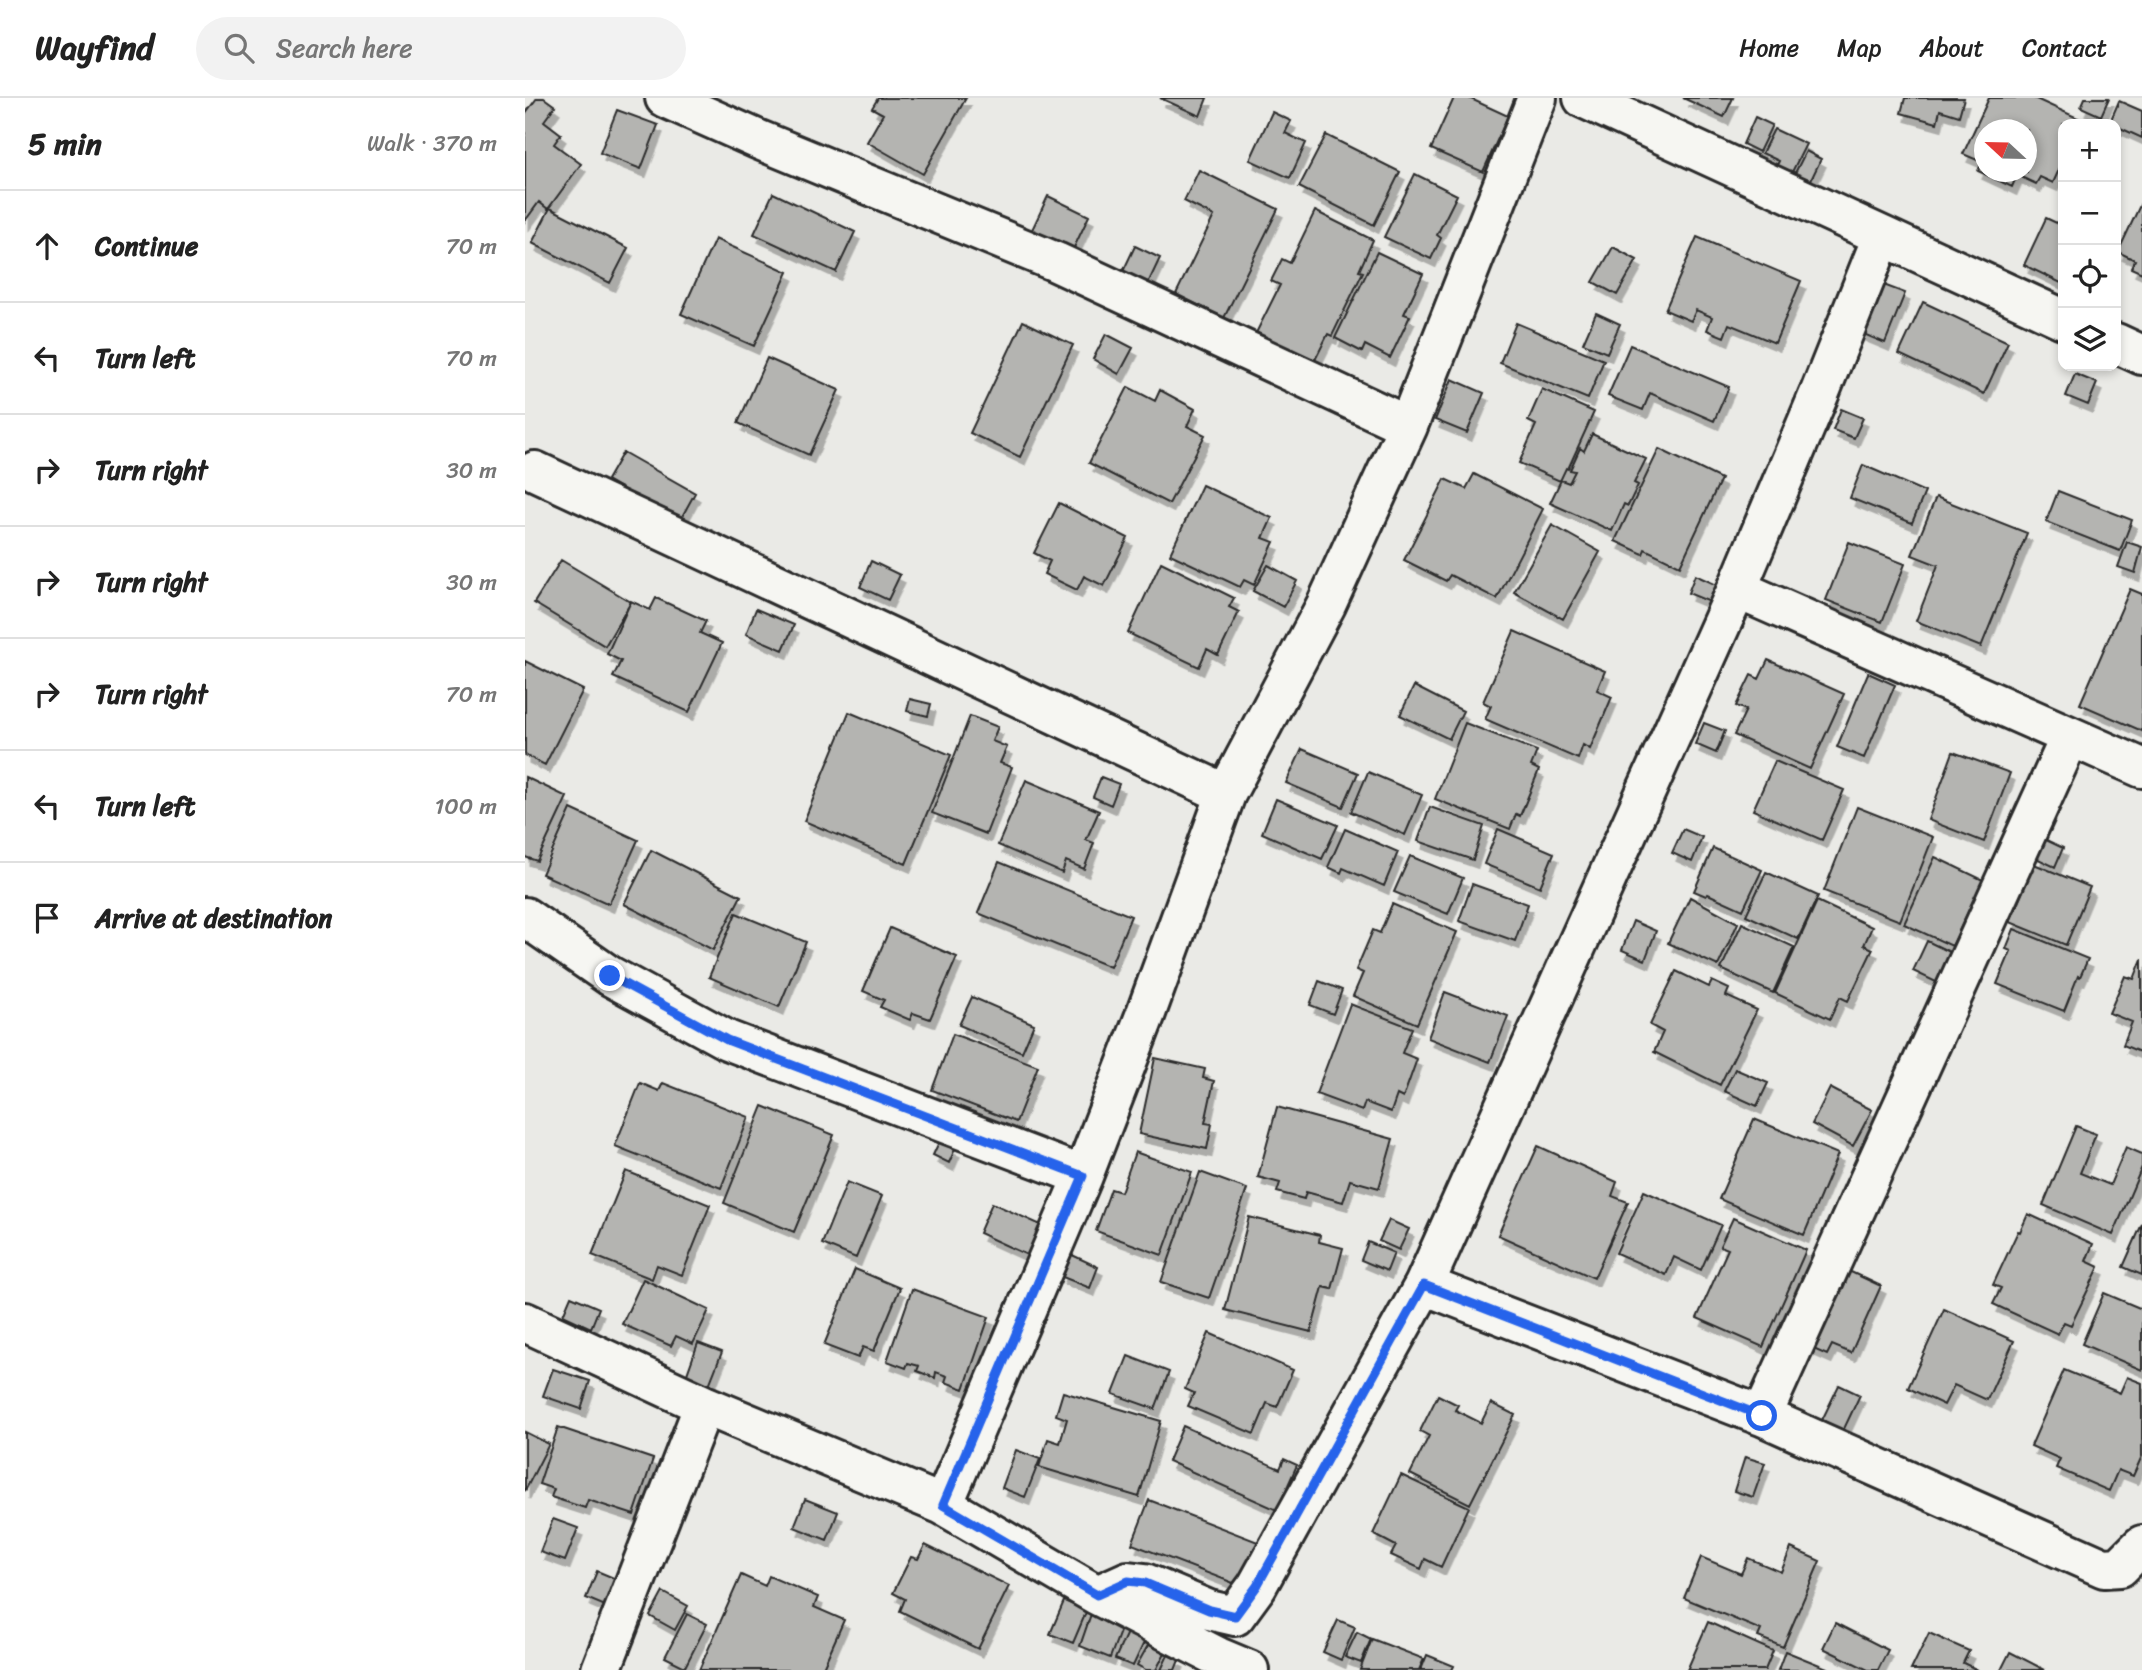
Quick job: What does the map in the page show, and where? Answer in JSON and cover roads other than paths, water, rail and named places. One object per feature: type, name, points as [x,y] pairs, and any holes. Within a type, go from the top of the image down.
[{"type":"street","points":[[665,98],[757,139],[1056,262],[1408,426]]},
{"type":"street","points":[[943,1505],[1083,1176],[1226,794],[1326,605],[1408,426],[1537,98]]},
{"type":"street","points":[[1583,98],[2058,317]]},
{"type":"street","points":[[1097,1595],[1128,1581],[1145,1583],[1209,1610],[1235,1616],[1257,1586],[1424,1285],[1737,589],[1821,391],[1882,237]]},
{"type":"street","points":[[2121,345],[2142,355]]},
{"type":"street","points":[[535,471],[1226,794]]},
{"type":"street","points":[[1737,589],[2142,768]]},
{"type":"street","points":[[1762,1416],[2070,737]]},
{"type":"street","points":[[525,917],[610,976],[727,1040],[1083,1176]]},
{"type":"street","points":[[1424,1285],[1762,1416],[2104,1567],[2120,1567],[2142,1545]]},
{"type":"street","points":[[525,1322],[704,1405],[943,1505],[1226,1666]]},
{"type":"street","points":[[601,1670],[704,1405]]}]
